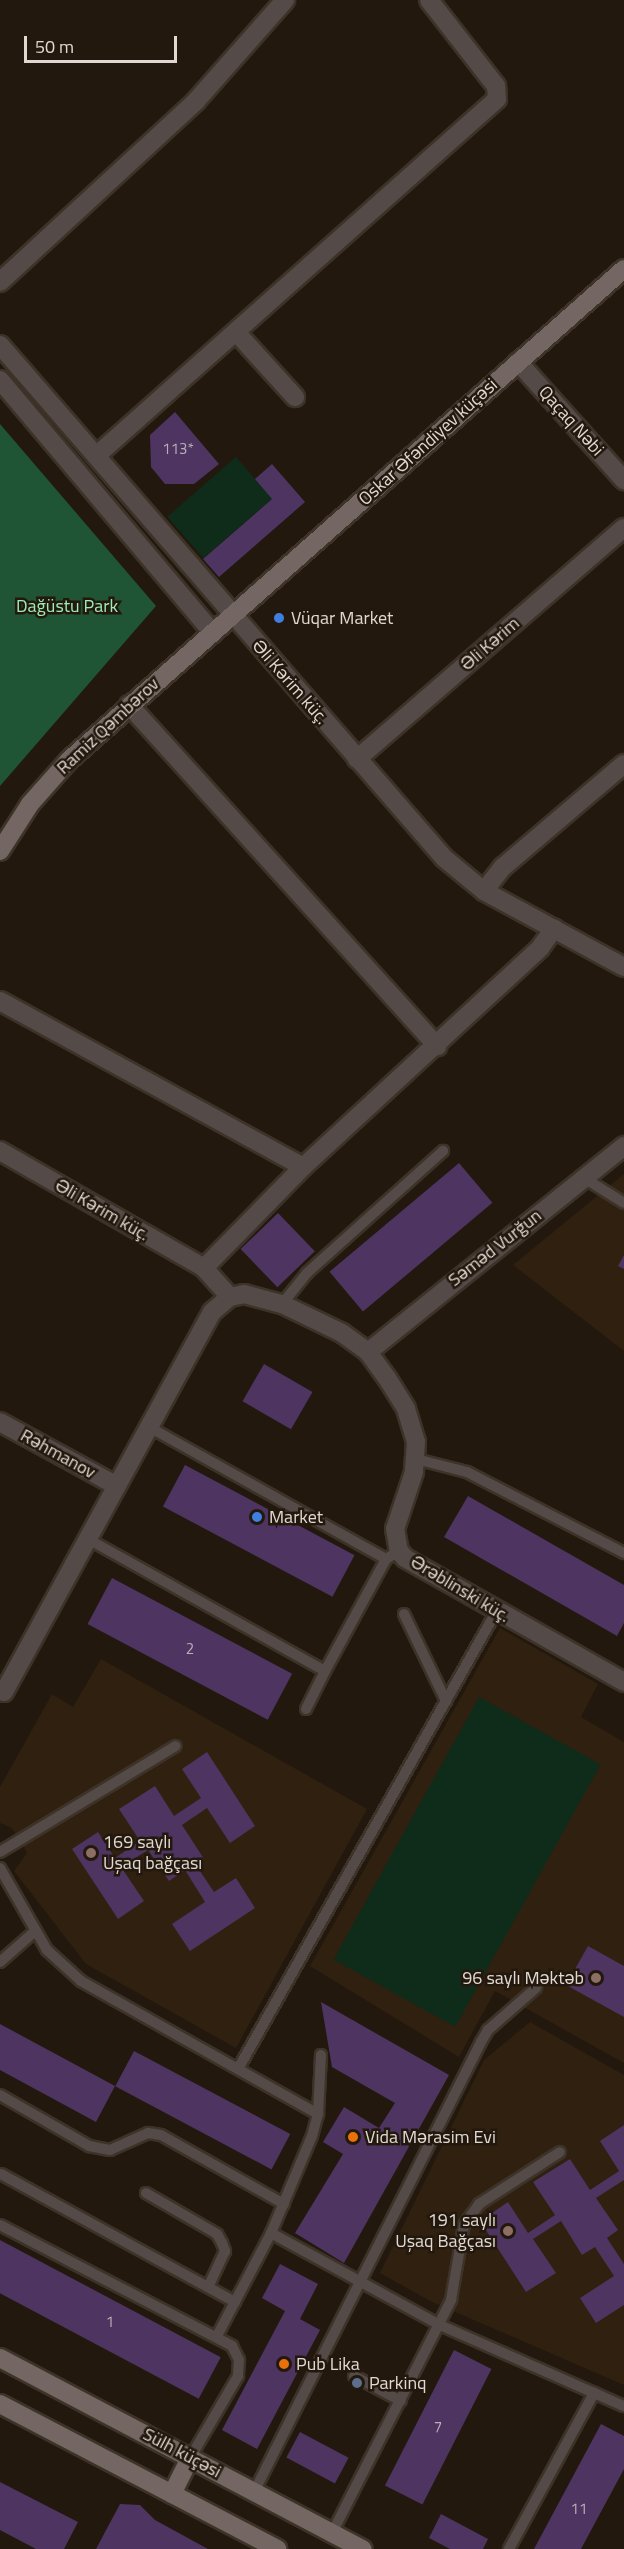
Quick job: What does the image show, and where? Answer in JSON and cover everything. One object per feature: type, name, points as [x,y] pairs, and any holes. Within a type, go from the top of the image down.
[{"type":"main road","name":"Oskar Əfəndiyev küçəsi","points":[[233,615],[624,269]]},
{"type":"main road","name":"Ramiz Qəmbərov","points":[[0,851],[44,787],[129,705],[233,615]]},
{"type":"main road","name":"Sülh küçəsi","points":[[0,2358],[363,2549]]},
{"type":"main road","points":[[0,2404],[277,2549]]},
{"type":"main road","points":[[172,2494],[190,2458]]},
{"type":"street","points":[[0,282],[196,101],[285,0]]},
{"type":"street","points":[[96,456],[497,99],[496,86],[429,0]]},
{"type":"street","points":[[236,332],[296,397]]},
{"type":"street","name":"Əli Kərim küç.","points":[[0,345],[444,858],[484,891],[624,967]]},
{"type":"street","name":"Qaçaq Nəbi","points":[[518,362],[624,480]]},
{"type":"street","points":[[0,380],[213,633]]},
{"type":"street","name":"Əli Kərim","points":[[357,759],[624,528]]},
{"type":"street","points":[[129,705],[437,1046]]},
{"type":"street","points":[[484,891],[503,867],[624,764]]},
{"type":"street","points":[[204,1268],[303,1167],[437,1046],[540,948],[554,929]]},
{"type":"street","points":[[0,1001],[303,1167]]},
{"type":"street","name":"Səməd Vurğun","points":[[368,1352],[624,1146]]},
{"type":"street","name":"Əli Kərim küç.","points":[[0,1151],[204,1268],[230,1297]]},
{"type":"street","name":"Ərəblinski küç.","points":[[230,1297],[244,1294],[282,1304],[315,1318],[368,1352],[406,1409],[413,1428],[416,1459],[395,1529],[393,1555],[414,1564],[624,1682]]},
{"type":"street","points":[[1,1694],[212,1312],[230,1297]]},
{"type":"street","name":"Rəhmanov","points":[[0,1422],[117,1486]]},
{"type":"lane","points":[[282,1304],[307,1273],[443,1151]]},
{"type":"lane","points":[[584,1178],[624,1203]]},
{"type":"lane","points":[[149,1428],[393,1555],[325,1671],[306,1709]]},
{"type":"lane","points":[[416,1459],[467,1472],[624,1553]]},
{"type":"lane","points":[[88,1539],[325,1671]]},
{"type":"lane","points":[[238,2069],[496,1612]]},
{"type":"lane","points":[[404,1614],[446,1701]]},
{"type":"lane","points":[[0,1852],[176,1746]]},
{"type":"lane","points":[[0,1868],[34,1932],[47,1950],[81,1982],[318,2114]]},
{"type":"lane","points":[[0,1886],[13,1889]]},
{"type":"lane","points":[[0,1962],[34,1932]]},
{"type":"lane","points":[[254,2492],[488,2030],[536,1989]]},
{"type":"lane","points":[[217,2336],[271,2233],[318,2114],[321,2055]]},
{"type":"lane","points":[[0,2095],[89,2146],[110,2150],[148,2133],[161,2135],[284,2204]]},
{"type":"lane","points":[[332,2533],[451,2300],[464,2225],[471,2212],[560,2152]]},
{"type":"lane","points":[[1,2174],[235,2302]]},
{"type":"lane","points":[[146,2193],[217,2234],[225,2251],[208,2287]]},
{"type":"lane","points":[[0,2225],[217,2336],[232,2346],[239,2360],[238,2376],[190,2458]]},
{"type":"lane","points":[[271,2233],[358,2283],[440,2325],[624,2406]]},
{"type":"lane","points":[[354,2376],[400,2401]]},
{"type":"lane","points":[[509,2549],[594,2393]]},
{"type":"shaded area","points":[[624,1174],[624,1351],[513,1265]]},
{"type":"shaded area","points":[[500,1628],[598,1684],[581,1717],[624,1742],[624,2063],[495,1991],[459,2057],[310,1966]]},
{"type":"shaded area","points":[[101,1659],[367,1809],[236,2048],[86,1964],[14,1871],[27,1853],[12,1828],[0,1823],[0,1787],[52,1694],[73,1707]]},
{"type":"shaded area","points":[[530,2022],[624,2075],[624,2385],[430,2301],[380,2273],[484,2060]]},
{"type":"green space","name":"Dağüstu Park","points":[[0,424],[156,606],[0,786]]},
{"type":"green space","points":[[236,457],[272,499],[203,558],[167,517]]},
{"type":"green space","points":[[479,1697],[601,1764],[455,2027],[334,1959]]},
{"type":"building","points":[[175,412],[219,464],[194,484],[165,484],[151,467],[150,435]]},
{"type":"building","points":[[272,464],[305,502],[219,577],[203,559],[272,499],[255,479]]},
{"type":"building","points":[[459,1163],[492,1203],[363,1311],[330,1272]]},
{"type":"building","points":[[278,1213],[315,1251],[277,1287],[241,1249]]},
{"type":"building","points":[[624,1255],[624,1269],[618,1266]]},
{"type":"building","points":[[264,1364],[312,1392],[291,1429],[242,1401]]},
{"type":"building","points":[[185,1465],[355,1555],[332,1597],[163,1506]]},
{"type":"building","points":[[468,1496],[624,1585],[624,1623],[617,1636],[444,1537]]},
{"type":"building","points":[[112,1578],[292,1674],[268,1720],[88,1624]]},
{"type":"building","points":[[207,1752],[255,1826],[230,1843],[207,1808],[182,1825],[204,1859],[196,1865],[214,1892],[236,1878],[255,1908],[190,1951],[172,1924],[205,1902],[185,1870],[169,1881],[148,1850],[121,1867],[144,1901],[118,1919],[72,1849],[98,1832],[115,1858],[140,1841],[119,1809],[155,1786],[174,1816],[201,1798],[182,1769]]},
{"type":"building","points":[[588,1946],[624,1966],[624,2017],[566,1985]]},
{"type":"building","points":[[321,2002],[449,2075],[344,2263],[295,2233],[343,2154],[323,2142],[344,2107],[379,2128],[395,2103],[332,2067]]},
{"type":"building","points":[[0,2024],[115,2086],[96,2122],[0,2070]]},
{"type":"building","points":[[134,2051],[290,2134],[272,2169],[115,2086]]},
{"type":"building","points":[[624,2125],[624,2180],[596,2198],[618,2230],[607,2238],[624,2264],[624,2305],[596,2323],[580,2298],[614,2276],[595,2247],[582,2255],[561,2221],[533,2239],[556,2273],[526,2292],[480,2221],[508,2202],[528,2233],[555,2215],[533,2182],[570,2159],[590,2190],[619,2171],[600,2141]]},
{"type":"building","points":[[0,2240],[221,2357],[199,2399],[0,2293]]},
{"type":"building","points":[[280,2264],[318,2284],[300,2319],[320,2330],[257,2449],[222,2430],[285,2311],[262,2298]]},
{"type":"building","points":[[454,2350],[491,2369],[422,2505],[385,2485]]},
{"type":"building","points":[[601,2424],[624,2436],[624,2469],[581,2549],[534,2549]]},
{"type":"building","points":[[300,2432],[349,2458],[335,2483],[286,2458]]},
{"type":"building","points":[[0,2482],[78,2522],[64,2549],[36,2549],[0,2530]]},
{"type":"building","points":[[120,2504],[140,2505],[155,2520],[208,2549],[96,2549]]},
{"type":"building","points":[[441,2514],[488,2539],[483,2549],[450,2549],[429,2538]]},
{"type":"place","name":"Vüqar Market","points":[[279,618]]},
{"type":"place","name":"Market","points":[[257,1517]]},
{"type":"place","name":"169 saylı Uşaq bağçası","points":[[91,1853]]},
{"type":"place","name":"96 saylı Məktəb","points":[[596,1978]]},
{"type":"place","name":"Vida Mərasim Evi","points":[[353,2137]]},
{"type":"place","name":"191 saylı Uşaq Bağçası","points":[[508,2231]]},
{"type":"place","name":"Pub Lika","points":[[284,2364]]},
{"type":"place","name":"Parkinq","points":[[357,2383]]}]
